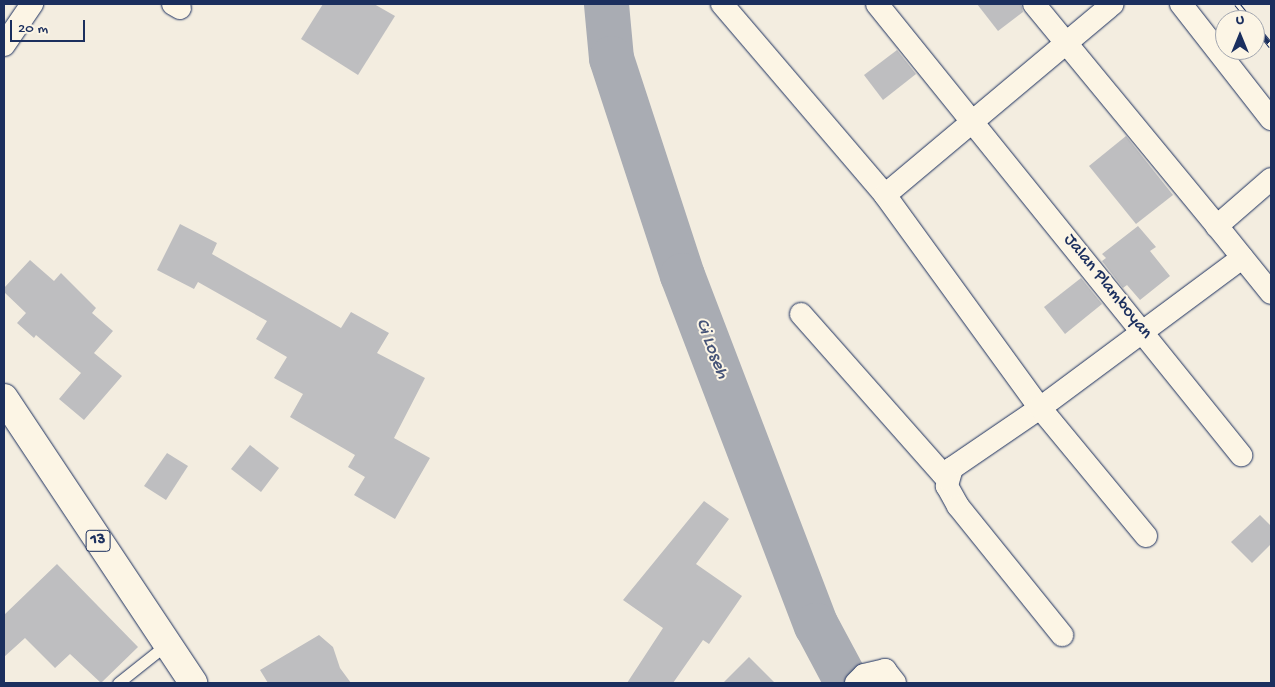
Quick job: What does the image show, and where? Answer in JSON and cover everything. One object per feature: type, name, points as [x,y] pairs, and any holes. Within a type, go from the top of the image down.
[{"type":"highway","name":"13","points":[[4,398],[193,683]]},
{"type":"street","points":[[4,45],[32,4]]},
{"type":"street","points":[[722,4],[885,195],[1040,408],[1146,536]]},
{"type":"street","name":"Jalan Plamboyan","points":[[877,4],[1145,333],[1241,455]]},
{"type":"street","points":[[1034,4],[1271,293]]},
{"type":"street","points":[[885,195],[1113,4]]},
{"type":"street","points":[[1181,4],[1271,119]]},
{"type":"street","points":[[1217,226],[1271,179]]},
{"type":"street","points":[[947,479],[952,468],[1145,333],[1242,258]]},
{"type":"street","points":[[801,314],[947,479],[958,506],[1062,635]]},
{"type":"street","points":[[860,679],[885,670],[895,683]]},
{"type":"lane","points":[[118,683],[168,644]]},
{"type":"building","points":[[323,4],[374,4],[395,16],[358,75],[301,39]]},
{"type":"building","points":[[977,4],[1021,4],[1023,12],[998,31]]},
{"type":"building","points":[[897,50],[916,74],[883,100],[864,75]]},
{"type":"building","points":[[1126,136],[1173,195],[1136,224],[1089,166]]},
{"type":"building","points":[[180,224],[217,243],[212,254],[341,328],[351,312],[389,333],[377,353],[425,378],[394,438],[430,458],[395,519],[354,495],[365,477],[348,467],[355,455],[290,417],[303,394],[274,378],[287,357],[256,339],[267,321],[198,282],[194,289],[157,270]]},
{"type":"building","points":[[1138,226],[1156,247],[1150,251],[1170,276],[1140,300],[1127,285],[1123,288],[1102,261],[1106,258],[1102,254]]},
{"type":"building","points":[[30,260],[54,281],[61,273],[96,308],[92,313],[113,331],[94,353],[122,376],[84,420],[59,399],[81,373],[36,335],[34,338],[17,323],[26,313],[4,292],[4,288]]},
{"type":"building","points":[[1081,278],[1102,304],[1065,334],[1044,307]]},
{"type":"building","points":[[250,445],[279,468],[261,492],[231,469]]},
{"type":"building","points":[[167,453],[188,466],[166,500],[144,486]]},
{"type":"building","points":[[704,501],[729,519],[696,564],[742,596],[709,644],[703,640],[673,683],[627,683],[663,628],[623,600]]},
{"type":"building","points":[[1260,515],[1271,526],[1271,544],[1252,563],[1231,542]]},
{"type":"building","points":[[57,564],[138,647],[101,683],[70,654],[55,668],[25,638],[4,657],[4,615]]},
{"type":"building","points":[[319,635],[333,647],[340,668],[351,683],[268,683],[260,670]]},
{"type":"building","points":[[749,657],[775,683],[723,683]]},
{"type":"waterway","name":"Ci Loseh","points":[[606,4],[611,58],[682,275],[816,625],[847,683]]},
{"type":"railway","points":[[1237,4],[1242,10]]},
{"type":"railway","points":[[1265,38],[1271,46]]}]
